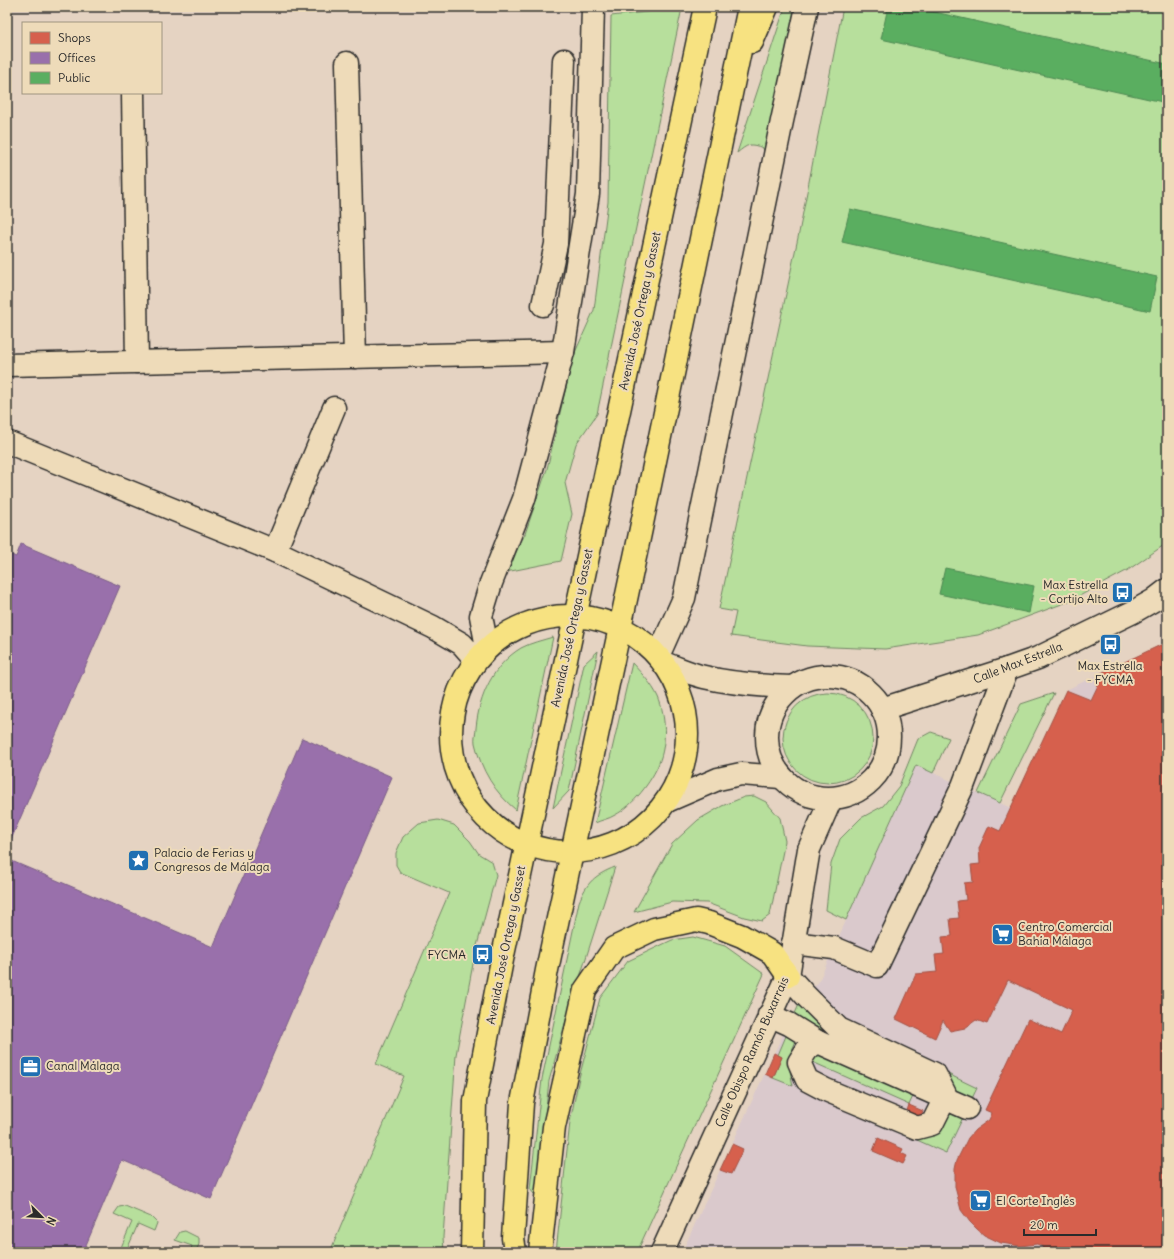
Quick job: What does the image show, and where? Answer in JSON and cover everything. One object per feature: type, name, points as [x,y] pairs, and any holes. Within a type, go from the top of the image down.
[{"type":"main road","name":"Avenida José Ortega y Gasset","points":[[472,1252],[474,1101],[526,845],[705,7]]},
{"type":"main road","points":[[515,1252],[513,1238],[522,1103],[547,970],[749,7]]},
{"type":"main road","points":[[730,95],[767,7]]},
{"type":"main road","points":[[575,615],[599,619],[620,626],[637,636],[662,659],[678,687],[688,725],[684,764],[667,801],[645,825],[623,840],[597,850],[572,853],[549,851],[526,845],[503,833],[486,820],[468,796],[454,765],[450,731],[457,695],[482,653],[517,627],[540,619],[575,615]]},
{"type":"main road","points":[[540,1252],[554,1127],[585,990],[614,948],[654,929],[696,920],[709,923],[742,936],[772,953],[788,976]]},
{"type":"street","points":[[7,442],[275,551],[433,626],[462,644],[482,653],[481,616],[524,499],[563,352],[588,194],[593,7]]},
{"type":"street","points":[[792,687],[760,686],[703,677],[662,659],[684,598],[782,121],[807,7]]},
{"type":"street","points":[[543,305],[556,244],[564,60]]},
{"type":"street","points":[[347,63],[355,357]]},
{"type":"street","points":[[132,94],[137,362]]},
{"type":"street","points":[[7,365],[563,352]]},
{"type":"street","points":[[275,551],[334,408]]},
{"type":"street","name":"Calle Max Estrella","points":[[882,709],[1038,658],[1138,609],[1154,600],[1167,590]]},
{"type":"street","points":[[793,943],[834,948],[877,966],[963,786],[1007,669]]},
{"type":"street","points":[[822,676],[838,676],[853,681],[867,689],[878,701],[882,709],[886,716],[890,734],[888,753],[880,771],[867,785],[850,795],[831,799],[803,794],[781,777],[770,761],[767,742],[768,721],[778,702],[792,687],[806,679],[822,676]]},
{"type":"street","points":[[667,801],[718,779],[741,774],[781,777]]},
{"type":"street","name":"Calle Obispo Ramón Buxarrais","points":[[662,1252],[788,976],[809,849],[831,799]]},
{"type":"street","points":[[788,976],[839,1029],[934,1074],[944,1094],[941,1106],[932,1124],[917,1128],[826,1090],[807,1080],[799,1062],[808,1048],[818,1042]]},
{"type":"street","points":[[769,1015],[789,1024],[818,1042],[967,1108]]},
{"type":"shaded area","name":"Centro Comercial Bahía Málaga","points":[[1167,642],[1167,1252],[682,1252],[783,1034],[794,1016],[800,1002],[818,983],[916,765],[1011,808],[1066,690]]},
{"type":"green space","points":[[785,7],[800,7],[768,161],[763,148],[755,145],[749,145],[737,153]]},
{"type":"green space","points":[[843,7],[1167,7],[1167,543],[1128,570],[1070,601],[978,635],[885,649],[807,646],[731,636],[736,612],[719,609],[799,233]]},
{"type":"green space","points":[[682,8],[597,414],[576,444],[565,483],[572,514],[561,561],[506,572],[525,534],[547,469],[573,357],[594,310],[608,202],[611,16]]},
{"type":"green space","points":[[553,637],[516,810],[495,788],[485,772],[481,762],[475,741],[480,704],[495,672],[511,655],[532,643]]},
{"type":"green space","points":[[598,651],[569,791],[553,808],[584,664]]},
{"type":"green space","points":[[632,663],[653,688],[661,704],[664,721],[662,755],[652,777],[635,799],[622,811],[610,818],[595,823]]},
{"type":"green space","points":[[828,693],[845,696],[860,706],[870,721],[873,738],[870,755],[860,770],[845,780],[828,783],[811,780],[796,770],[786,755],[783,738],[786,721],[796,706],[811,696]]},
{"type":"green space","points":[[1054,693],[1000,803],[978,793],[1021,704]]},
{"type":"green space","points":[[931,732],[949,738],[933,773],[916,765],[846,920],[826,910],[831,864],[840,839],[861,818],[883,806],[899,786],[918,739]]},
{"type":"green space","points":[[754,796],[766,802],[780,818],[785,841],[770,915],[762,921],[744,917],[707,903],[672,902],[634,912],[672,844],[698,820],[722,806],[744,797]]},
{"type":"green space","points":[[438,820],[454,825],[470,841],[479,854],[492,862],[496,875],[475,953],[456,1055],[443,1237],[444,1252],[330,1252],[404,1076],[376,1064],[449,893],[400,872],[396,865],[396,853],[403,837],[419,823]]},
{"type":"green space","points":[[615,867],[564,1027],[549,1081],[537,1188],[534,1194],[530,1189],[542,1079],[579,902],[585,889],[592,880]]},
{"type":"green space","points":[[693,937],[725,946],[764,974],[637,1252],[556,1252],[570,1122],[579,1078],[600,998],[628,961],[672,940]]},
{"type":"green space","points":[[800,1002],[847,1042],[794,1016]]},
{"type":"green space","points":[[786,1036],[796,1041],[789,1057],[789,1066],[793,1086],[773,1078],[782,1057],[778,1055]]},
{"type":"green space","points":[[813,1049],[914,1094],[909,1105],[808,1060]]},
{"type":"green space","points":[[946,1073],[977,1088],[946,1153],[917,1140],[936,1134],[946,1122],[957,1094]]},
{"type":"green space","points":[[125,1206],[151,1217],[157,1223],[154,1231],[138,1224],[126,1252],[119,1252],[132,1222],[114,1214],[119,1207]]},
{"type":"green space","points":[[185,1231],[199,1238],[199,1244],[196,1252],[190,1252],[192,1246],[175,1240],[180,1232]]},
{"type":"building: Shops","points":[[1167,642],[1167,1252],[1041,1252],[1043,1247],[1037,1244],[1020,1246],[1001,1243],[984,1235],[970,1222],[961,1210],[955,1187],[955,1169],[957,1160],[968,1138],[975,1130],[989,1120],[992,1113],[985,1110],[1028,1019],[1061,1034],[1072,1010],[1008,980],[987,1024],[976,1020],[965,1028],[950,1031],[943,1020],[935,1038],[896,1019],[916,974],[937,972],[935,955],[944,954],[942,937],[952,936],[950,919],[959,918],[957,901],[966,900],[964,883],[973,882],[971,865],[980,864],[979,848],[989,826],[1000,831],[1066,690],[1091,700],[1102,677],[1097,675]]},
{"type":"building: Shops","points":[[774,1053],[782,1057],[773,1078],[765,1074]]},
{"type":"building: Shops","points":[[909,1105],[923,1111],[918,1121],[905,1116]]},
{"type":"building: Shops","points":[[878,1138],[903,1149],[901,1153],[907,1156],[903,1164],[873,1151]]},
{"type":"building: Shops","points":[[732,1144],[743,1149],[731,1174],[720,1170]]},
{"type":"building: Offices","points":[[21,544],[120,586],[7,849],[7,553],[16,557]]},
{"type":"building: Offices","points":[[302,738],[392,777],[211,1199],[122,1160],[83,1252],[7,1252],[7,859],[213,947]]},
{"type":"building: Public","points":[[888,7],[912,7],[1167,64],[1167,103],[881,39]]},
{"type":"building: Public","points":[[850,209],[1157,277],[1150,311],[842,242]]},
{"type":"building: Public","points":[[945,568],[1034,586],[1029,613],[939,594]]},
{"type":"place","name":"Max Estrella - Cortijo Alto","points":[[1123,592]]},
{"type":"place","name":"Max Estrella - FYCMA","points":[[1110,645]]},
{"type":"place","name":"Palacio de Ferias y Congresos de Málaga","points":[[139,860]]},
{"type":"place","name":"Centro Comercial Bahía Málaga","points":[[1003,934]]},
{"type":"place","name":"FYCMA","points":[[482,955]]},
{"type":"place","name":"Canal Málaga","points":[[31,1066]]},
{"type":"place","name":"El Corte Inglés","points":[[981,1201]]}]
